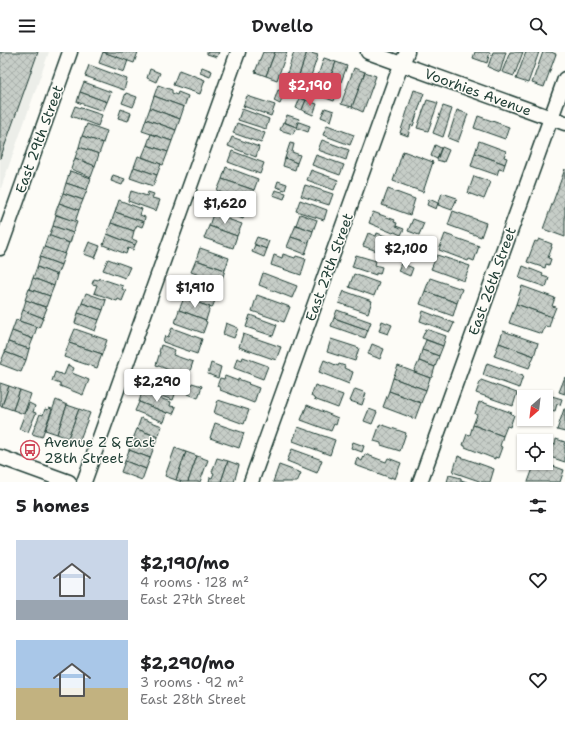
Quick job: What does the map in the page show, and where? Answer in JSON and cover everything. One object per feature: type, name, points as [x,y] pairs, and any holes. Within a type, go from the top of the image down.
[{"type":"street","name":"East 29th Street","points":[[0,248],[3,231],[70,52]]},
{"type":"street","points":[[84,482],[238,52]]},
{"type":"street","name":"Voorhies Avenue","points":[[368,52],[404,58],[565,123]]},
{"type":"street","name":"East 27th Street","points":[[251,482],[404,58]]},
{"type":"street","name":"East 26th Street","points":[[420,482],[565,79]]},
{"type":"street","points":[[0,457],[69,482]]},
{"type":"shaded area","points":[[0,52],[49,52],[0,191]]},
{"type":"building","points":[[0,52],[38,52],[0,159],[1,53]]},
{"type":"building","points":[[103,52],[128,60],[124,72],[99,63]]},
{"type":"building","points":[[103,52],[138,52],[134,63]]},
{"type":"building","points":[[207,52],[219,52],[217,57],[207,54]]},
{"type":"building","points":[[263,52],[275,52],[266,76],[255,72]]},
{"type":"building","points":[[275,52],[287,52],[277,80],[266,76]]},
{"type":"building","points":[[294,52],[307,52],[295,87],[284,83]]},
{"type":"building","points":[[307,52],[318,55],[306,91],[295,87]]},
{"type":"building","points":[[475,52],[490,52],[487,63],[473,58]]},
{"type":"building","points":[[493,52],[506,52],[500,72],[488,67]]},
{"type":"building","points":[[510,52],[523,52],[514,76],[502,72]]},
{"type":"building","points":[[526,52],[539,52],[528,83],[516,79]]},
{"type":"building","points":[[543,52],[551,52],[556,54],[544,87],[532,83]]},
{"type":"building","points":[[324,58],[336,62],[323,97],[312,93]]},
{"type":"building","points":[[336,62],[347,66],[334,101],[323,97]]},
{"type":"building","points":[[89,65],[127,79],[124,90],[85,76]]},
{"type":"building","points":[[202,67],[212,71],[210,77],[200,73]]},
{"type":"building","points":[[354,68],[365,72],[352,107],[341,104]]},
{"type":"building","points":[[150,69],[160,73],[156,82],[147,78]]},
{"type":"building","points":[[179,70],[205,80],[200,94],[173,85]]},
{"type":"building","points":[[365,72],[376,76],[363,112],[352,107]]},
{"type":"building","points":[[84,82],[111,92],[107,102],[80,92]]},
{"type":"building","points":[[158,85],[172,90],[172,93],[177,95],[178,92],[188,96],[184,107],[154,96]]},
{"type":"building","points":[[278,90],[285,92],[280,104],[274,101]]},
{"type":"building","points":[[414,90],[424,93],[408,136],[400,133]]},
{"type":"building","points":[[80,92],[107,102],[103,111],[77,102]]},
{"type":"building","points":[[126,93],[137,97],[133,107],[122,103]]},
{"type":"building","points":[[154,96],[184,107],[180,119],[150,108]]},
{"type":"building","points":[[247,96],[275,105],[271,116],[243,106]]},
{"type":"building","points":[[300,98],[306,100],[302,110],[296,108]]},
{"type":"building","points":[[306,100],[317,104],[313,115],[302,110]]},
{"type":"building","points":[[427,100],[438,103],[428,131],[417,128]]},
{"type":"building","points":[[75,106],[102,115],[98,126],[71,116]]},
{"type":"building","points":[[443,106],[452,109],[443,137],[433,133]]},
{"type":"building","points":[[150,108],[180,119],[176,130],[146,119]]},
{"type":"building","points":[[325,108],[334,111],[331,121],[321,117]]},
{"type":"building","points":[[121,109],[131,113],[128,121],[118,118]]},
{"type":"building","points":[[242,109],[269,119],[266,129],[238,120]]},
{"type":"building","points":[[457,110],[468,114],[458,142],[448,138]]},
{"type":"building","points":[[287,115],[299,119],[296,127],[284,122]]},
{"type":"building","points":[[478,116],[509,127],[505,139],[474,128]]},
{"type":"building","points":[[146,119],[176,130],[172,141],[142,131]]},
{"type":"building","points":[[283,122],[296,127],[293,134],[280,130]]},
{"type":"building","points":[[299,122],[310,126],[308,132],[297,128]]},
{"type":"building","points":[[237,123],[265,133],[261,143],[233,133]]},
{"type":"building","points":[[87,124],[107,131],[103,143],[82,136]]},
{"type":"building","points":[[327,125],[354,135],[350,145],[323,135]]},
{"type":"building","points":[[151,134],[172,141],[168,152],[147,145]]},
{"type":"building","points":[[82,136],[103,143],[99,154],[79,147]]},
{"type":"building","points":[[232,137],[259,147],[256,157],[228,146]]},
{"type":"building","points":[[322,140],[349,150],[346,160],[318,150]]},
{"type":"building","points":[[479,141],[506,151],[504,157],[507,158],[505,164],[475,153]]},
{"type":"building","points":[[290,143],[294,144],[292,152],[300,155],[297,163],[285,158]]},
{"type":"building","points":[[147,145],[168,152],[163,165],[142,157]]},
{"type":"building","points":[[435,145],[441,148],[437,159],[431,156]]},
{"type":"building","points":[[79,147],[99,154],[95,166],[75,158]]},
{"type":"building","points":[[442,147],[449,150],[444,162],[437,160]]},
{"type":"building","points":[[232,151],[264,163],[260,174],[228,162]]},
{"type":"building","points":[[403,151],[433,162],[423,192],[393,181]]},
{"type":"building","points":[[475,153],[505,164],[503,170],[499,169],[497,175],[471,166]]},
{"type":"building","points":[[316,155],[344,165],[340,175],[312,165]]},
{"type":"building","points":[[138,156],[161,164],[157,175],[134,167]]},
{"type":"building","points":[[75,158],[95,166],[91,177],[71,169]]},
{"type":"building","points":[[285,158],[297,163],[295,170],[283,166]]},
{"type":"building","points":[[134,167],[157,175],[153,186],[130,178]]},
{"type":"building","points":[[226,167],[258,179],[254,190],[222,179]]},
{"type":"building","points":[[565,169],[565,237],[543,229]]},
{"type":"building","points":[[311,170],[338,180],[334,190],[307,180]]},
{"type":"building","points":[[70,171],[91,178],[87,190],[66,183]]},
{"type":"building","points":[[113,175],[125,179],[122,185],[111,181]]},
{"type":"building","points":[[474,176],[491,182],[484,199],[468,193]]},
{"type":"building","points":[[222,179],[254,190],[249,203],[217,191]]},
{"type":"building","points":[[278,181],[287,184],[285,190],[276,187]]},
{"type":"building","points":[[66,183],[87,190],[83,200],[63,193]]},
{"type":"building","points":[[305,185],[333,194],[329,205],[301,196]]},
{"type":"building","points":[[388,189],[415,199],[410,215],[382,205]]},
{"type":"building","points":[[275,190],[286,193],[284,199],[273,195]]},
{"type":"building","points":[[131,191],[147,196],[148,192],[154,194],[152,198],[160,200],[156,211],[128,201]]},
{"type":"building","points":[[63,193],[83,200],[79,210],[59,203]]},
{"type":"building","points":[[442,193],[457,198],[452,210],[438,205]]},
{"type":"building","points":[[216,196],[247,207],[243,219],[212,207]]},
{"type":"building","points":[[429,199],[438,203],[436,209],[427,205]]},
{"type":"building","points":[[119,200],[142,209],[140,215],[145,217],[144,222],[115,212]]},
{"type":"building","points":[[300,200],[327,210],[324,220],[296,211]]},
{"type":"building","points":[[59,203],[79,210],[75,222],[55,214]]},
{"type":"building","points":[[453,211],[486,223],[481,237],[448,225]]},
{"type":"building","points":[[115,212],[144,222],[142,227],[137,225],[134,231],[111,223]]},
{"type":"building","points":[[373,212],[395,220],[394,222],[397,223],[396,226],[404,229],[401,235],[369,223]]},
{"type":"building","points":[[213,214],[242,224],[237,236],[209,226]]},
{"type":"building","points":[[300,214],[317,220],[313,231],[296,225]]},
{"type":"building","points":[[56,215],[77,222],[73,233],[53,226]]},
{"type":"building","points":[[413,219],[424,223],[419,235],[408,231]]},
{"type":"building","points":[[111,223],[134,231],[132,239],[137,241],[135,245],[107,234]]},
{"type":"building","points":[[296,225],[313,231],[309,243],[291,237]]},
{"type":"building","points":[[53,226],[73,233],[70,243],[49,236]]},
{"type":"building","points":[[209,226],[237,236],[233,248],[204,238]]},
{"type":"building","points":[[368,233],[376,236],[377,233],[404,243],[399,259],[363,246]]},
{"type":"building","points":[[107,234],[135,245],[133,250],[128,248],[126,254],[103,245]]},
{"type":"building","points":[[445,234],[479,246],[474,261],[469,259],[468,261],[439,250]]},
{"type":"building","points":[[48,235],[69,243],[65,254],[44,247]]},
{"type":"building","points":[[257,237],[269,241],[266,249],[254,244]]},
{"type":"building","points":[[291,237],[309,243],[305,254],[287,247]]},
{"type":"building","points":[[539,239],[552,244],[548,258],[551,259],[549,265],[546,264],[545,268],[527,262],[535,241],[537,242]]},
{"type":"building","points":[[89,242],[100,246],[95,258],[84,254]]},
{"type":"building","points":[[255,245],[267,249],[264,257],[252,252]]},
{"type":"building","points":[[44,247],[65,254],[61,265],[40,257]]},
{"type":"building","points":[[200,248],[229,258],[225,270],[196,260]]},
{"type":"building","points":[[283,254],[295,258],[296,256],[306,259],[301,275],[271,265],[274,255],[282,258]]},
{"type":"building","points":[[356,255],[376,261],[375,265],[382,267],[380,274],[376,273],[376,275],[352,267]]},
{"type":"building","points":[[437,255],[470,266],[464,281],[431,269]]},
{"type":"building","points":[[40,257],[61,265],[57,275],[37,267]]},
{"type":"building","points":[[108,259],[130,267],[125,278],[103,270]]},
{"type":"building","points":[[196,260],[225,270],[221,283],[191,272]]},
{"type":"building","points":[[401,263],[413,268],[410,276],[398,271]]},
{"type":"building","points":[[523,266],[549,278],[546,287],[519,278]]},
{"type":"building","points":[[37,267],[57,275],[54,286],[33,278]]},
{"type":"building","points":[[263,273],[297,286],[292,298],[259,285]]},
{"type":"building","points":[[354,274],[379,283],[374,296],[349,287]]},
{"type":"building","points":[[33,278],[54,286],[50,296],[29,289]]},
{"type":"building","points":[[99,278],[123,286],[122,289],[126,291],[122,301],[118,299],[117,301],[94,293],[97,285],[92,284],[94,279],[98,280]]},
{"type":"building","points":[[430,278],[462,289],[457,303],[425,291]]},
{"type":"building","points":[[187,282],[218,293],[212,308],[182,297]]},
{"type":"building","points":[[522,286],[555,298],[552,306],[556,307],[552,317],[516,304]]},
{"type":"building","points":[[29,289],[50,296],[46,307],[25,300]]},
{"type":"building","points":[[344,291],[372,301],[368,313],[339,303]]},
{"type":"building","points":[[425,291],[457,303],[453,316],[420,304]]},
{"type":"building","points":[[86,293],[106,300],[103,310],[82,303]]},
{"type":"building","points":[[257,295],[290,307],[284,322],[252,311]]},
{"type":"building","points":[[184,298],[210,307],[206,320],[179,310]]},
{"type":"building","points":[[26,300],[47,308],[43,318],[23,310]]},
{"type":"building","points":[[82,303],[103,310],[99,320],[78,313]]},
{"type":"building","points":[[516,304],[552,317],[549,327],[545,326],[542,334],[509,323]]},
{"type":"building","points":[[23,310],[43,318],[39,328],[19,321]]},
{"type":"building","points":[[179,310],[206,320],[205,321],[207,322],[203,333],[175,323]]},
{"type":"building","points":[[337,310],[371,322],[368,330],[334,318]]},
{"type":"building","points":[[423,311],[454,323],[450,332],[420,321]]},
{"type":"building","points":[[78,313],[99,320],[95,331],[75,323]]},
{"type":"building","points":[[250,315],[277,325],[273,336],[246,327]]},
{"type":"building","points":[[334,318],[368,330],[365,338],[331,326]]},
{"type":"building","points":[[16,320],[37,327],[33,339],[12,331]]},
{"type":"building","points":[[382,321],[392,325],[388,334],[379,331]]},
{"type":"building","points":[[226,323],[238,328],[234,338],[223,334]]},
{"type":"building","points":[[172,328],[202,339],[197,354],[163,342],[165,336],[168,337]]},
{"type":"building","points":[[75,329],[107,340],[102,354],[69,343]]},
{"type":"building","points":[[426,329],[446,336],[443,346],[422,338]]},
{"type":"building","points":[[12,331],[33,339],[29,349],[8,342]]},
{"type":"building","points":[[503,331],[538,343],[534,356],[499,343]]},
{"type":"building","points":[[243,334],[281,347],[276,360],[239,347]]},
{"type":"building","points":[[331,339],[359,348],[355,361],[327,352]]},
{"type":"building","points":[[426,340],[443,346],[439,356],[422,350]]},
{"type":"building","points":[[8,342],[29,349],[26,360],[5,352]]},
{"type":"building","points":[[69,343],[102,354],[97,368],[64,357]]},
{"type":"building","points":[[499,343],[534,356],[529,368],[494,356]]},
{"type":"building","points":[[372,344],[384,349],[380,359],[368,354]]},
{"type":"building","points":[[161,345],[175,350],[173,355],[193,362],[188,377],[156,365]]},
{"type":"building","points":[[422,350],[439,356],[435,367],[419,361]]},
{"type":"building","points":[[5,352],[26,360],[21,372],[0,364]]},
{"type":"building","points":[[243,357],[268,366],[263,379],[234,368],[237,358],[242,360]]},
{"type":"building","points":[[324,360],[338,366],[339,364],[345,366],[344,368],[353,372],[349,384],[319,372]]},
{"type":"building","points":[[419,361],[435,367],[432,377],[430,378],[414,372]]},
{"type":"building","points":[[211,363],[221,367],[218,378],[208,374]]},
{"type":"building","points":[[487,363],[523,376],[519,388],[483,375]]},
{"type":"building","points":[[68,365],[74,368],[72,373],[89,380],[83,395],[60,386],[60,384],[52,381],[55,372],[64,375]]},
{"type":"building","points":[[398,366],[430,378],[426,390],[393,378]]},
{"type":"building","points":[[225,376],[238,381],[238,379],[259,388],[254,403],[220,390],[221,388],[217,386],[220,378],[224,379]]},
{"type":"building","points":[[151,377],[178,386],[173,400],[146,391]]},
{"type":"building","points":[[565,377],[565,394],[559,392]]},
{"type":"building","points":[[393,378],[426,390],[421,403],[389,391]]},
{"type":"building","points":[[481,380],[517,393],[513,406],[476,393]]},
{"type":"building","points":[[0,383],[9,386],[2,406],[0,406]]},
{"type":"building","points":[[192,383],[202,386],[198,398],[188,394]]},
{"type":"building","points":[[315,385],[343,395],[338,408],[314,399],[311,396]]},
{"type":"building","points":[[9,386],[20,390],[13,410],[2,406]]},
{"type":"building","points":[[355,389],[366,393],[362,405],[350,401]]},
{"type":"building","points":[[20,390],[31,394],[24,414],[13,410]]},
{"type":"building","points":[[389,391],[421,403],[415,419],[383,407]]},
{"type":"building","points":[[142,392],[171,402],[170,406],[176,407],[173,414],[139,402]]},
{"type":"building","points":[[553,396],[562,399],[560,405],[557,404],[555,411],[553,411]]},
{"type":"building","points":[[56,400],[67,405],[57,434],[45,430]]},
{"type":"building","points":[[218,400],[249,410],[244,424],[214,413]]},
{"type":"building","points":[[139,402],[167,413],[164,422],[135,411]]},
{"type":"building","points":[[479,402],[514,415],[510,427],[507,426],[503,436],[473,425],[477,415],[475,414]]},
{"type":"building","points":[[29,403],[35,406],[33,412],[36,413],[28,432],[19,429]]},
{"type":"building","points":[[67,405],[79,409],[68,438],[57,434]]},
{"type":"building","points":[[307,405],[338,418],[336,425],[334,424],[331,431],[301,420]]},
{"type":"building","points":[[49,408],[52,409],[42,437],[32,434],[40,414],[43,415],[45,409],[48,410]]},
{"type":"building","points":[[79,409],[90,413],[79,442],[68,438]]},
{"type":"building","points":[[369,409],[377,412],[372,424],[364,421]]},
{"type":"building","points":[[565,409],[565,432],[557,430]]},
{"type":"building","points":[[141,418],[162,426],[158,437],[137,429]]},
{"type":"building","points":[[215,423],[244,433],[239,448],[210,438]]},
{"type":"building","points":[[380,424],[406,433],[400,451],[381,445],[381,443],[374,441]]},
{"type":"building","points":[[473,425],[503,436],[500,446],[502,447],[498,458],[495,457],[495,459],[463,445],[467,434],[470,435]]},
{"type":"building","points":[[298,427],[335,440],[330,455],[293,441]]},
{"type":"building","points":[[137,429],[158,437],[154,447],[133,439]]},
{"type":"building","points":[[133,439],[154,447],[150,458],[129,450]]},
{"type":"building","points":[[556,439],[565,442],[565,462],[553,458],[553,444],[555,445]]},
{"type":"building","points":[[353,442],[364,446],[362,452],[351,448]]},
{"type":"building","points":[[175,448],[186,452],[176,480],[165,476]]},
{"type":"building","points":[[292,449],[322,460],[317,473],[287,461]]},
{"type":"building","points":[[129,450],[150,458],[146,469],[125,461]]},
{"type":"building","points":[[186,452],[197,456],[188,482],[182,482],[176,480]]},
{"type":"building","points":[[365,454],[386,462],[388,458],[401,463],[395,479],[355,465],[357,458],[362,461]]},
{"type":"building","points":[[197,456],[208,460],[200,482],[188,482]]},
{"type":"building","points":[[458,456],[494,469],[490,482],[482,482],[453,472]]},
{"type":"building","points":[[217,458],[228,461],[221,482],[209,482],[210,477],[212,478],[214,473],[212,472]]},
{"type":"building","points":[[125,461],[146,469],[142,480],[121,472]]},
{"type":"building","points":[[228,461],[239,465],[234,482],[221,482]]},
{"type":"building","points":[[279,465],[301,473],[297,482],[273,482]]},
{"type":"building","points":[[553,466],[564,470],[560,482],[528,482],[532,470],[553,470]]},
{"type":"building","points":[[449,475],[461,478],[461,480],[467,482],[447,482]]},
{"type":"place","name":"Avenue Z & East 28th Street","points":[[30,450]]}]
